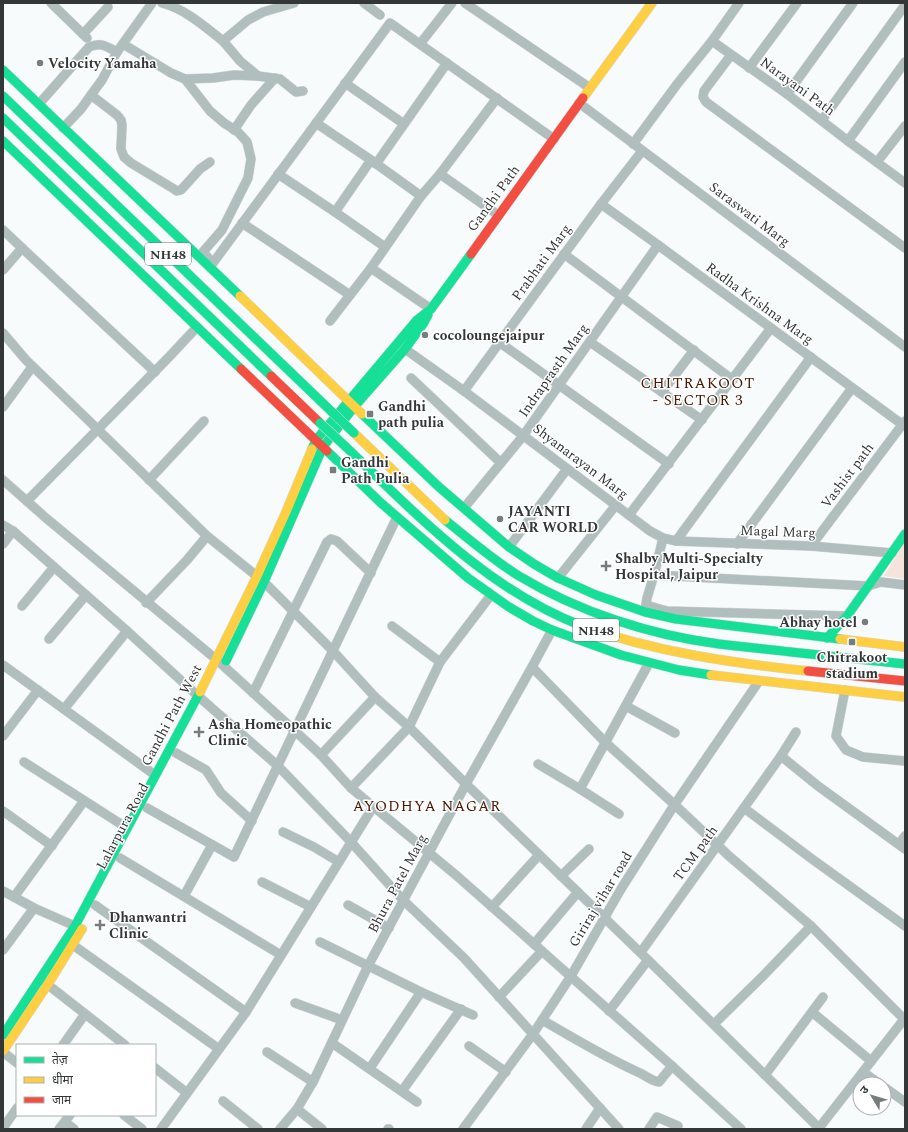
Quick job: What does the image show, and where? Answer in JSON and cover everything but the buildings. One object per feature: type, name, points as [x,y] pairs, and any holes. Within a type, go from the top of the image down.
[{"type":"main road","name":"Gandhi Path","points":[[351,404],[417,320],[431,309],[652,3]]},
{"type":"main road","points":[[3,70],[63,128],[211,265],[351,404],[439,487],[509,547],[534,564],[558,578],[596,595],[676,619],[905,647]]},
{"type":"main road","name":"NH48","points":[[3,96],[439,516],[519,576],[551,593],[595,613],[645,629],[679,637],[702,641],[905,664]]},
{"type":"main road","name":"NH48","points":[[3,118],[424,522],[448,543],[480,567],[539,606],[568,620],[600,632],[653,647],[746,664],[905,681]]},
{"type":"main road","points":[[3,141],[397,517],[468,578],[491,595],[532,621],[552,630],[621,655],[679,670],[905,697]]},
{"type":"main road","points":[[220,663],[253,606],[261,579],[323,447],[351,404],[405,348],[423,324],[431,309]]},
{"type":"main road","name":"Gandhi Path West","points":[[5,1028],[44,982],[78,928],[127,828],[159,777],[201,699],[261,579],[286,512],[316,440],[351,404]]},
{"type":"main road","points":[[827,638],[847,616],[905,534]]},
{"type":"main road","name":"Lalarpura Road","points":[[3,1052],[44,982],[73,945],[78,928],[95,905],[147,808],[159,777],[176,753],[201,699]]},
{"type":"street","points":[[51,3],[86,36],[108,7]]},
{"type":"street","points":[[63,128],[81,109],[102,80],[120,48],[152,3]]},
{"type":"street","points":[[162,3],[182,11],[223,41],[240,61],[258,76]]},
{"type":"street","points":[[223,41],[248,20],[263,12],[294,3]]},
{"type":"street","points":[[364,3],[380,15]]},
{"type":"street","points":[[420,44],[452,3]]},
{"type":"street","points":[[465,3],[590,88]]},
{"type":"street","points":[[633,144],[678,83],[712,41],[739,3]]},
{"type":"street","points":[[749,68],[797,3]]},
{"type":"street","points":[[787,94],[852,3]]},
{"type":"street","points":[[822,120],[905,5]]},
{"type":"street","points":[[185,79],[210,111],[247,142],[251,159],[248,178],[222,230],[203,252],[211,265],[390,23],[554,139]]},
{"type":"street","name":"Narayani Path","points":[[712,41],[787,94],[905,183]]},
{"type":"street","points":[[39,104],[89,47],[96,44],[120,48],[185,79],[213,78],[234,75],[258,76],[280,79],[296,92],[304,91]]},
{"type":"street","points":[[731,55],[704,91],[703,97],[706,102],[905,248]]},
{"type":"street","points":[[848,141],[905,62]]},
{"type":"street","points":[[335,212],[404,124],[447,63]]},
{"type":"street","points":[[234,130],[251,105],[275,78]]},
{"type":"street","points":[[345,83],[404,124]]},
{"type":"street","points":[[91,95],[117,115],[121,120],[121,149],[124,157],[131,163],[174,189],[178,191],[181,190],[200,169],[210,162]]},
{"type":"street","points":[[330,321],[371,268],[421,196],[440,174],[497,98]]},
{"type":"street","name":"Saraswati Marg","points":[[579,103],[905,347]]},
{"type":"street","points":[[316,123],[421,196]]},
{"type":"street","points":[[877,162],[905,126]]},
{"type":"street","name":"Prabhati Marg","points":[[464,391],[601,204],[642,151]]},
{"type":"street","points":[[278,174],[385,248]]},
{"type":"street","points":[[440,174],[498,215]]},
{"type":"street","name":"Radha Krishna Marg","points":[[601,204],[852,388],[904,423]]},
{"type":"street","points":[[242,223],[350,295]]},
{"type":"street","points":[[3,230],[155,372]]},
{"type":"street","name":"Indraprasth Marg","points":[[464,508],[523,436],[658,245]]},
{"type":"street","points":[[3,270],[22,248]]},
{"type":"street","points":[[564,254],[733,380]]},
{"type":"street","points":[[371,268],[431,309]]},
{"type":"street","points":[[27,501],[155,372],[197,327]]},
{"type":"street","points":[[629,515],[771,328]]},
{"type":"street","points":[[3,333],[32,366],[207,536],[261,579],[333,651],[375,697],[409,727],[820,1129],[871,1061],[905,1019],[811,926],[717,845],[605,742],[532,667]]},
{"type":"street","points":[[499,342],[669,464]]},
{"type":"street","points":[[590,342],[702,420]]},
{"type":"street","name":"Shyanarayan Marg","points":[[405,348],[650,531],[663,538]]},
{"type":"street","points":[[662,392],[694,350]]},
{"type":"street","points":[[676,541],[811,357]]},
{"type":"street","points":[[3,407],[32,366]]},
{"type":"street","points":[[411,378],[501,463]]},
{"type":"street","points":[[737,544],[852,388]]},
{"type":"street","points":[[149,480],[204,421]]},
{"type":"street","name":"Vashist path","points":[[811,546],[904,423]]},
{"type":"street","points":[[509,547],[568,469]]},
{"type":"street","points":[[3,480],[146,603],[253,692],[321,755],[351,788],[429,852],[492,907],[741,1129]]},
{"type":"street","points":[[558,578],[616,505]]},
{"type":"street","points":[[147,808],[234,857],[397,517]]},
{"type":"street","points":[[3,524],[127,630],[201,699],[278,766],[351,842],[403,900],[464,958],[619,1129]]},
{"type":"street","points":[[3,544],[14,532]]},
{"type":"street","points":[[146,603],[187,560],[207,536]]},
{"type":"street","points":[[663,538],[645,609],[667,611],[847,616]]},
{"type":"street","name":"Magal Marg","points":[[663,538],[676,541],[811,546],[892,552]]},
{"type":"street","points":[[253,692],[327,542],[331,539],[337,541],[370,573]]},
{"type":"street","points":[[22,606],[54,568]]},
{"type":"street","points":[[654,575],[868,586],[881,582],[905,585]]},
{"type":"street","points":[[49,639],[86,595]]},
{"type":"street","points":[[351,788],[409,727],[440,662],[491,595]]},
{"type":"street","points":[[392,626],[440,662]]},
{"type":"street","points":[[64,709],[127,630]]},
{"type":"street","name":"Bhura Patel Marg","points":[[280,1129],[297,1109],[313,1082],[368,966],[466,784],[552,630]]},
{"type":"street","points":[[580,789],[649,663]]},
{"type":"street","points":[[3,665],[159,777]]},
{"type":"street","name":"Giriraj vihar road","points":[[463,1129],[533,1034],[570,976],[621,889],[675,805],[759,680]]},
{"type":"street","points":[[3,736],[38,690]]},
{"type":"street","points":[[845,690],[836,736],[846,750],[862,757],[905,761]]},
{"type":"street","points":[[321,755],[375,697]]},
{"type":"street","points":[[626,706],[675,733]]},
{"type":"street","name":"TCM path","points":[[640,952],[781,756],[796,732]]},
{"type":"street","points":[[176,753],[206,770],[221,793],[252,821]]},
{"type":"street","points":[[781,756],[813,782],[902,847],[905,836]]},
{"type":"street","points":[[24,762],[127,828]]},
{"type":"street","points":[[538,764],[619,814]]},
{"type":"street","points":[[14,897],[84,801]]},
{"type":"street","points":[[160,1129],[246,1012],[373,807]]},
{"type":"street","points":[[744,808],[905,926]]},
{"type":"street","points":[[3,811],[52,846]]},
{"type":"street","points":[[283,832],[314,847],[339,862]]},
{"type":"street","points":[[184,896],[212,845]]},
{"type":"street","points":[[561,876],[589,849]]},
{"type":"street","points":[[492,907],[539,854]]},
{"type":"street","points":[[120,858],[281,955]]},
{"type":"street","points":[[262,882],[311,908]]},
{"type":"street","points":[[3,891],[34,908],[78,928]]},
{"type":"street","points":[[534,944],[578,892]]},
{"type":"street","points":[[95,905],[246,1012]]},
{"type":"street","points":[[348,905],[389,928]]},
{"type":"street","points":[[3,950],[34,908]]},
{"type":"street","points":[[714,1024],[764,976],[811,926]]},
{"type":"street","points":[[320,942],[421,992],[473,1015]]},
{"type":"street","points":[[73,945],[219,1049]]},
{"type":"street","points":[[499,997],[542,951]]},
{"type":"street","points":[[609,1011],[648,960]]},
{"type":"street","points":[[44,982],[124,1044]]},
{"type":"street","points":[[370,1068],[421,992]]},
{"type":"street","points":[[765,1075],[823,997]]},
{"type":"street","points":[[295,1003],[342,1020]]},
{"type":"street","points":[[402,1092],[460,1009]]},
{"type":"street","points":[[812,1012],[871,1061]]},
{"type":"street","points":[[64,1044],[85,1014]]},
{"type":"street","points":[[542,1020],[654,1081],[659,1082],[672,1066]]},
{"type":"street","points":[[332,1043],[417,1102]]},
{"type":"street","points":[[469,1046],[506,1072]]},
{"type":"street","points":[[3,1052],[16,1062]]},
{"type":"street","points":[[267,1052],[313,1082]]},
{"type":"street","points":[[156,1069],[187,1093]]},
{"type":"street","points":[[863,1072],[869,1076]]},
{"type":"street","points":[[892,1093],[905,1102]]},
{"type":"street","points":[[223,1101],[258,1129]]},
{"type":"street","points":[[586,1129],[600,1108]]},
{"type":"street","points":[[3,1128],[16,1109]]},
{"type":"street","points":[[297,1109],[322,1129]]},
{"type":"street","points":[[125,1116],[142,1129]]},
{"type":"street","points":[[649,1129],[657,1117],[678,1126]]},
{"type":"street","points":[[65,1122],[74,1129]]},
{"type":"shaded area","points":[[905,541],[905,579],[884,576]]},
{"type":"traffic: fast","points":[[3,70],[240,296]]},
{"type":"traffic: fast","points":[[3,96],[332,412]]},
{"type":"traffic: fast","points":[[3,118],[271,376]]},
{"type":"traffic: fast","points":[[3,141],[241,369]]},
{"type":"traffic: fast","points":[[312,449],[316,440],[417,320],[431,309],[471,254]]},
{"type":"traffic: fast","points":[[226,661],[264,582],[323,447],[354,407],[405,349],[428,315]]},
{"type":"traffic: fast","points":[[332,412],[354,433]]},
{"type":"traffic: fast","points":[[362,414],[439,487],[509,547],[558,578],[596,595],[645,612],[676,619],[840,639]]},
{"type":"traffic: fast","points":[[320,423],[345,446]]},
{"type":"traffic: fast","points":[[345,446],[426,523],[484,571],[515,592],[548,611],[582,626]]},
{"type":"traffic: fast","points":[[327,451],[381,503],[468,578],[509,607],[552,630],[621,655],[679,670],[711,675]]},
{"type":"traffic: fast","points":[[445,520],[509,570],[542,589],[590,611],[641,628],[667,635],[719,644],[905,664]]},
{"type":"traffic: fast","points":[[827,638],[847,616],[905,534]]},
{"type":"traffic: fast","points":[[3,1035],[75,926],[200,692]]},
{"type":"traffic: slow","points":[[583,98],[652,3]]},
{"type":"traffic: slow","points":[[240,296],[362,414]]},
{"type":"traffic: slow","points":[[354,433],[445,520]]},
{"type":"traffic: slow","points":[[200,692],[257,576],[312,449]]},
{"type":"traffic: slow","points":[[582,626],[637,643],[666,650],[722,660],[808,671]]},
{"type":"traffic: slow","points":[[840,639],[905,647]]},
{"type":"traffic: slow","points":[[711,675],[905,697]]},
{"type":"traffic: slow","points":[[3,1051],[48,984],[82,929]]},
{"type":"traffic: jam","points":[[471,254],[583,98]]},
{"type":"traffic: jam","points":[[241,369],[327,451]]},
{"type":"traffic: jam","points":[[271,376],[320,423]]},
{"type":"traffic: jam","points":[[808,671],[905,681]]},
{"type":"place","name":"Velocity Yamaha","points":[[40,63]]},
{"type":"place","name":"cocoloungejaipur","points":[[425,335]]},
{"type":"place","name":"Gandhi path pulia","points":[[370,414]]},
{"type":"place","name":"Gandhi Path Pulia","points":[[333,470]]},
{"type":"place","name":"JAYANTI CAR WORLD","points":[[500,519]]},
{"type":"place","name":"Shalby Multi-Specialty Hospital, Jaipur","points":[[606,566]]},
{"type":"place","name":"Abhay hotel","points":[[865,622]]},
{"type":"place","name":"Chitrakoot stadium","points":[[852,642]]},
{"type":"place","name":"Asha Homeopathic Clinic","points":[[199,732]]},
{"type":"place","name":"Dhanwantri Clinic","points":[[100,925]]},
{"type":"district","name":"CHITRAKOOT - SECTOR 3","points":[[698,392]]},
{"type":"district","name":"AYODHYA NAGAR","points":[[427,806]]}]
